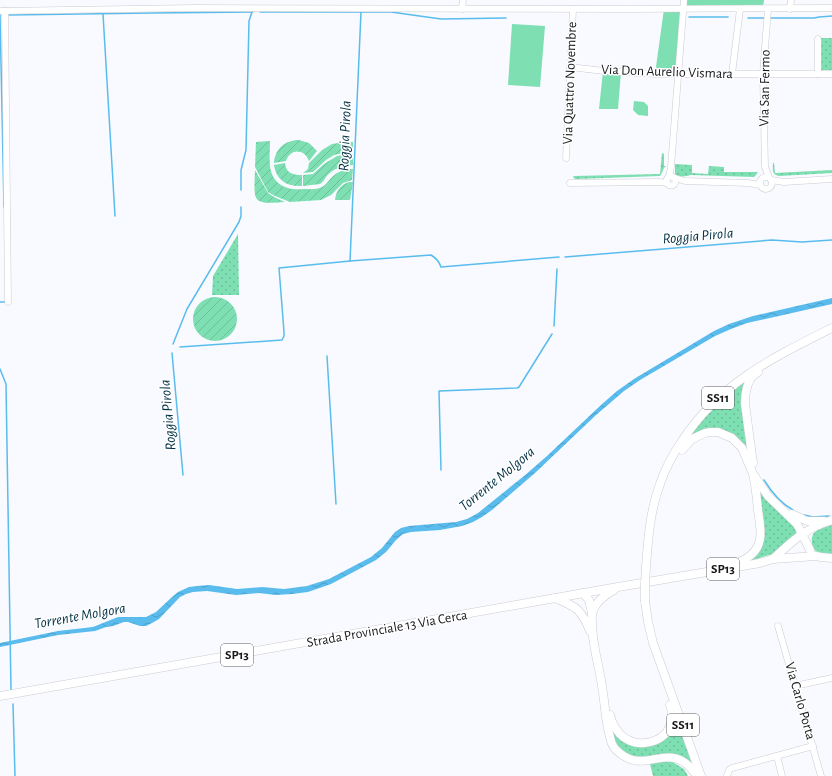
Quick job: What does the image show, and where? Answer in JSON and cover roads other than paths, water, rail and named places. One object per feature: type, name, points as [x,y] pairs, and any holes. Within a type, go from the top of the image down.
[{"type":"main road","name":"SS11","points":[[701,776],[664,674],[646,614],[646,567],[650,521],[655,500],[661,480],[682,441],[698,419],[716,399],[752,370],[832,328]]},
{"type":"main road","points":[[759,484],[752,460],[745,400],[747,387],[755,373],[789,354],[802,343]]},
{"type":"main road","points":[[661,480],[681,450],[689,441],[697,436],[710,432],[725,434],[739,445],[746,455],[753,474],[759,484],[768,496],[797,524],[813,553]]},
{"type":"main road","points":[[673,578],[708,568],[740,562],[749,557],[757,549],[761,533],[753,474]]},
{"type":"main road","points":[[781,508],[807,520],[831,521]]},
{"type":"main road","name":"Strada Provinciale 13 Via Cerca","points":[[773,559],[802,534],[831,521]]},
{"type":"main road","points":[[813,553],[809,543],[809,536],[817,526]]},
{"type":"main road","name":"Strada Provinciale 13 Via Cerca","points":[[0,696],[760,563],[773,559],[813,553],[821,557],[832,558]]},
{"type":"main road","points":[[588,617],[599,601],[618,587]]},
{"type":"main road","points":[[584,593],[590,600],[591,606],[588,617],[602,685],[610,736],[613,745],[627,758],[637,761],[664,757],[677,759],[689,766],[697,776]]},
{"type":"main road","points":[[555,598],[574,606],[588,617]]},
{"type":"main road","points":[[602,685],[612,723],[617,732],[634,743],[651,743],[666,733],[673,719],[673,710],[666,692],[664,674]]},
{"type":"street","points":[[462,9],[463,0]]},
{"type":"street","points":[[671,180],[684,0]]},
{"type":"street","points":[[790,9],[791,0]]},
{"type":"street","points":[[8,302],[2,11],[218,8],[832,8]]},
{"type":"street","name":"Via Quattro Novembre","points":[[566,158],[573,9]]},
{"type":"street","points":[[732,74],[740,9]]},
{"type":"street","name":"Via San Fermo","points":[[765,180],[763,74],[768,9]]},
{"type":"street","points":[[818,39],[818,74]]},
{"type":"street","name":"Via Don Aurelio Vismara","points":[[570,67],[655,74],[832,74]]},
{"type":"street","points":[[570,183],[659,182],[671,180],[748,183],[765,180],[784,182],[832,179]]},
{"type":"street","points":[[765,180],[765,188],[784,182]]},
{"type":"street","points":[[765,180],[772,184],[770,187]]},
{"type":"street","name":"Via Carlo Porta","points":[[778,626],[821,776]]},
{"type":"street","points":[[795,686],[832,678]]},
{"type":"street","points":[[727,776],[729,770],[732,768],[813,746]]},
{"type":"street","points":[[777,756],[782,776]]},
{"type":"water","name":"Torrente Molgora","points":[[832,298],[832,304],[747,323],[715,336],[624,391],[596,415],[535,473],[482,517],[462,526],[403,534],[376,560],[331,584],[308,592],[276,595],[259,593],[236,595],[207,591],[193,592],[180,597],[159,619],[146,626],[124,622],[95,631],[58,635],[0,647],[0,643],[58,631],[93,627],[118,617],[146,617],[156,612],[178,592],[189,587],[209,585],[237,589],[262,587],[284,589],[307,586],[329,579],[371,557],[382,548],[395,532],[401,528],[456,522],[467,519],[478,513],[547,456],[617,391],[634,379],[714,331],[753,316]]},
{"type":"waterway","name":"Roggia Pirola","points":[[241,190],[241,170],[246,150],[249,21],[252,12]]},
{"type":"waterway","points":[[9,15],[253,12]]},
{"type":"waterway","points":[[260,12],[391,12],[441,19],[506,18]]},
{"type":"waterway","name":"Roggia Pirola","points":[[361,12],[350,261],[431,255],[437,260],[441,267],[559,257]]},
{"type":"waterway","points":[[103,14],[115,216]]},
{"type":"waterway","points":[[0,15],[4,207]]},
{"type":"waterway","points":[[770,18],[814,18],[832,16]]},
{"type":"waterway","points":[[689,17],[728,17]]},
{"type":"waterway","points":[[748,18],[764,18]]},
{"type":"waterway","name":"Roggia Pirola","points":[[173,344],[187,309],[239,222],[241,207]]},
{"type":"waterway","name":"Roggia Pirola","points":[[565,257],[772,240],[802,242],[832,240]]},
{"type":"waterway","name":"Roggia Pirola","points":[[180,347],[282,340],[284,332],[279,268],[350,261]]},
{"type":"waterway","points":[[554,326],[557,269]]},
{"type":"waterway","points":[[0,302],[6,301]]},
{"type":"waterway","points":[[441,470],[439,391],[519,387],[552,334]]},
{"type":"waterway","name":"Roggia Pirola","points":[[172,353],[183,475]]},
{"type":"waterway","points":[[327,356],[336,504]]},
{"type":"waterway","points":[[0,369],[6,384],[11,690]]},
{"type":"waterway","points":[[764,480],[777,497],[793,510]]},
{"type":"waterway","points":[[804,515],[813,517],[829,516]]},
{"type":"waterway","points":[[13,704],[15,776]]}]
